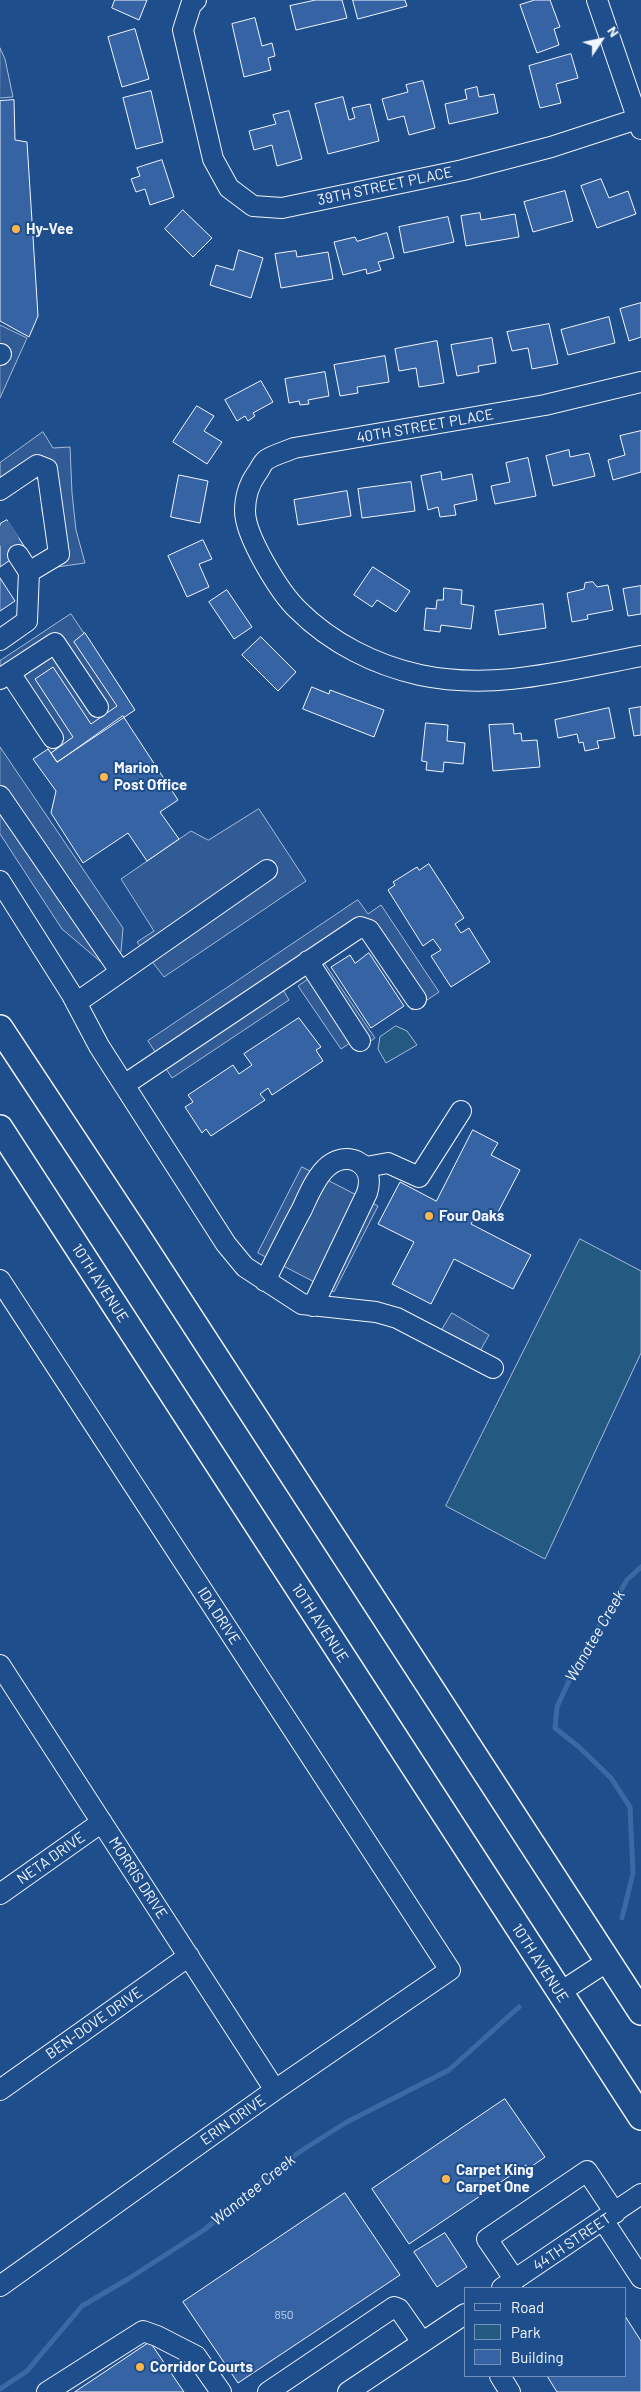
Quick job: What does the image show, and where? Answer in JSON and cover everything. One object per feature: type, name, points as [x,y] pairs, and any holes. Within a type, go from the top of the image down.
[{"type":"main road","points":[[0,1028],[136,1234],[641,2012]]},
{"type":"main road","name":"10TH AVENUE","points":[[0,1128],[641,2117]]},
{"type":"street","name":"39TH STREET PLACE","points":[[196,0],[183,30],[213,159],[229,188],[253,206],[282,208],[489,163],[639,124]]},
{"type":"street","points":[[597,0],[639,124]]},
{"type":"street","name":"40TH STREET PLACE","points":[[641,382],[545,405],[294,448],[266,460],[249,484],[244,513],[256,549],[275,584],[297,610],[340,642],[378,663],[458,682],[496,681],[529,677],[641,656]]},
{"type":"street","points":[[0,490],[37,465],[47,469],[60,554],[29,572]]},
{"type":"street","points":[[0,640],[27,621],[29,572],[18,555]]},
{"type":"street","points":[[53,738],[5,676],[55,643],[98,706]]},
{"type":"street","points":[[0,796],[120,971]]},
{"type":"street","points":[[76,1003],[267,870]]},
{"type":"street","points":[[0,881],[76,1003],[99,1046],[226,1244],[244,1266],[302,1304],[376,1312],[397,1318],[493,1368]]},
{"type":"street","points":[[124,1085],[360,928],[369,930],[416,999]]},
{"type":"street","points":[[308,961],[360,1041]]},
{"type":"street","points":[[265,1281],[312,1189],[325,1169],[338,1159],[353,1160],[366,1167],[388,1163],[419,1177],[461,1111]]},
{"type":"street","points":[[313,1306],[367,1193],[371,1181],[366,1167]]},
{"type":"street","name":"IDA DRIVE","points":[[0,1280],[438,1952]]},
{"type":"street","name":"MORRIS DRIVE","points":[[0,1665],[7,1690],[102,1822],[275,2090]]},
{"type":"street","name":"NETA DRIVE","points":[[0,1894],[102,1822]]},
{"type":"street","name":"ERIN DRIVE","points":[[0,2286],[275,2090],[450,1970],[438,1952]]},
{"type":"street","name":"BEN-DOVE DRIVE","points":[[0,2090],[188,1956]]},
{"type":"street","points":[[559,1993],[608,1961]]},
{"type":"street","points":[[509,2284],[487,2239],[587,2171],[641,2278]]},
{"type":"street","name":"44TH STREET","points":[[509,2284],[641,2194]]},
{"type":"street","points":[[268,2392],[394,2307],[399,2309],[422,2342]]},
{"type":"street","points":[[348,2392],[422,2342],[463,2318]]},
{"type":"street","points":[[47,2392],[143,2331],[158,2336],[196,2356],[221,2392]]},
{"type":"street","points":[[501,2377],[510,2392]]},
{"type":"green space","points":[[396,1026],[407,1031],[417,1045],[386,1063],[378,1049],[380,1037]]},
{"type":"green space","points":[[580,1239],[641,1271],[641,1353],[545,1559],[446,1506]]},
{"type":"shaded area","points":[[0,48],[5,59],[13,97],[0,98]]},
{"type":"shaded area","points":[[0,325],[27,338],[0,398]]},
{"type":"shaded area","points":[[43,432],[53,448],[70,447],[76,530],[85,563],[57,567],[49,544],[42,510],[41,481],[33,477],[0,497],[0,463]]},
{"type":"shaded area","points":[[71,614],[128,699],[51,753],[7,686],[0,690],[0,661]]},
{"type":"shaded area","points":[[0,747],[123,928],[121,952],[101,962],[62,929],[0,834]]},
{"type":"shaded area","points":[[259,809],[306,881],[164,977],[137,942],[154,931],[121,879],[191,831],[208,840]]},
{"type":"shaded area","points":[[358,900],[368,914],[381,905],[439,992],[412,1010],[362,935],[323,961],[375,1038],[356,1051],[350,1043],[341,1049],[298,986],[312,976],[309,971],[282,988],[289,1000],[172,1078],[148,1041]]},
{"type":"shaded area","points":[[302,1167],[378,1206],[334,1292],[258,1253]]},
{"type":"shaded area","points":[[452,1313],[489,1335],[471,1367],[433,1345]]},
{"type":"building","points":[[115,0],[147,0],[139,20],[112,8]]},
{"type":"building","points":[[316,0],[342,0],[347,18],[296,30],[290,6]]},
{"type":"building","points":[[353,0],[405,0],[407,6],[358,19]]},
{"type":"building","points":[[535,0],[550,0],[560,27],[554,29],[559,45],[537,53],[520,5]]},
{"type":"building","points":[[255,18],[262,46],[272,43],[275,56],[268,58],[271,70],[244,77],[232,24]]},
{"type":"building","points":[[135,29],[149,79],[122,87],[108,37]]},
{"type":"building","points":[[571,54],[578,78],[556,84],[561,103],[540,108],[529,66]]},
{"type":"building","points":[[423,81],[435,128],[409,135],[404,116],[388,120],[382,99],[408,92],[406,85]]},
{"type":"building","points":[[477,87],[479,97],[494,94],[498,113],[449,124],[445,104],[467,99],[465,90]]},
{"type":"building","points":[[151,91],[163,142],[136,149],[123,98]]},
{"type":"building","points":[[343,97],[349,120],[355,118],[352,108],[370,104],[379,141],[328,154],[315,104]]},
{"type":"building","name":"Hy-Vee","points":[[14,100],[15,140],[27,142],[38,316],[29,337],[0,321],[0,101]]},
{"type":"building","points":[[289,111],[302,159],[277,166],[272,145],[254,150],[249,131],[276,124],[273,115]]},
{"type":"building","points":[[162,160],[174,197],[150,205],[145,189],[136,192],[131,179],[140,176],[137,168]]},
{"type":"building","points":[[601,179],[609,198],[628,191],[636,214],[597,228],[581,186]]},
{"type":"building","points":[[565,191],[573,221],[533,232],[524,202]]},
{"type":"building","points":[[183,210],[212,238],[193,257],[165,229]]},
{"type":"building","points":[[480,213],[481,220],[515,214],[519,237],[466,246],[461,216]]},
{"type":"building","points":[[448,217],[454,242],[404,253],[399,227]]},
{"type":"building","points":[[387,233],[394,258],[378,262],[381,270],[367,274],[366,269],[343,275],[334,242],[355,237],[357,241]]},
{"type":"building","points":[[239,250],[263,258],[251,298],[210,285],[216,265],[233,270]]},
{"type":"building","points":[[296,251],[297,257],[328,252],[333,279],[281,288],[275,254]]},
{"type":"building","points":[[641,303],[641,337],[629,341],[620,309]]},
{"type":"building","points":[[609,317],[615,343],[568,355],[561,330]]},
{"type":"building","points":[[549,324],[558,364],[532,369],[528,348],[512,351],[507,332]]},
{"type":"building","points":[[492,338],[496,363],[478,366],[479,372],[457,376],[451,345]]},
{"type":"building","points":[[437,341],[444,383],[419,387],[416,368],[399,371],[395,349]]},
{"type":"building","points":[[385,356],[389,382],[357,387],[358,393],[340,396],[334,365]]},
{"type":"building","points":[[325,372],[329,396],[308,400],[309,404],[300,405],[299,401],[289,403],[285,379]]},
{"type":"building","points":[[261,381],[273,402],[253,413],[255,416],[248,421],[245,416],[237,421],[225,400]]},
{"type":"building","points":[[197,406],[214,416],[204,431],[222,442],[207,464],[173,442]]},
{"type":"building","points":[[641,431],[641,472],[613,480],[608,460],[625,455],[620,436]]},
{"type":"building","points":[[569,450],[570,457],[589,453],[595,476],[553,486],[546,456]]},
{"type":"building","points":[[528,458],[536,496],[495,504],[491,486],[510,482],[506,463]]},
{"type":"building","points":[[441,472],[442,480],[472,474],[477,500],[454,505],[456,515],[440,517],[438,507],[428,510],[421,476]]},
{"type":"building","points":[[179,475],[208,481],[200,523],[171,517]]},
{"type":"building","points":[[411,482],[415,511],[362,518],[358,489]]},
{"type":"building","points":[[347,491],[351,516],[298,525],[294,500]]},
{"type":"building","points":[[7,520],[26,549],[0,567],[0,524]]},
{"type":"building","points":[[203,540],[212,559],[199,564],[209,587],[187,597],[168,556]]},
{"type":"building","points":[[373,567],[410,591],[396,612],[377,600],[372,607],[354,595]]},
{"type":"building","points":[[0,578],[15,601],[0,611]]},
{"type":"building","points":[[593,582],[597,587],[608,585],[613,610],[587,615],[588,619],[572,622],[567,593],[584,589],[585,583]]},
{"type":"building","points":[[641,586],[641,614],[628,616],[623,589]]},
{"type":"building","points":[[444,588],[462,590],[461,604],[474,606],[471,629],[441,625],[440,632],[424,630],[426,608],[436,609],[437,600],[443,600]]},
{"type":"building","points":[[227,590],[252,627],[234,639],[209,602]]},
{"type":"building","points":[[543,604],[546,628],[499,635],[495,611]]},
{"type":"building","points":[[85,633],[135,710],[57,762],[51,753],[73,737],[35,679],[53,667],[91,724],[117,706],[74,642]]},
{"type":"building","points":[[261,637],[296,672],[278,691],[242,655]]},
{"type":"building","points":[[312,687],[329,694],[330,690],[384,710],[374,737],[303,709]]},
{"type":"building","points":[[641,707],[641,735],[634,736],[629,709]]},
{"type":"building","points":[[609,708],[615,738],[597,741],[599,748],[585,751],[583,742],[579,743],[577,734],[558,738],[555,720]]},
{"type":"building","name":"Marion Post Office","points":[[123,716],[178,800],[160,812],[179,839],[147,861],[128,833],[83,863],[51,813],[56,791],[33,759],[48,749],[57,762]]},
{"type":"building","points":[[426,723],[448,725],[447,741],[465,743],[463,764],[444,762],[443,772],[426,770],[427,762],[422,761]]},
{"type":"building","points":[[513,724],[514,734],[521,733],[522,741],[537,740],[540,767],[493,771],[489,725]]},
{"type":"building","points":[[429,864],[464,918],[455,924],[461,933],[469,928],[490,962],[451,987],[431,956],[441,950],[433,939],[423,946],[388,890],[395,885],[393,882],[417,867],[419,870]]},
{"type":"building","points":[[369,953],[404,1006],[371,1028],[331,967],[350,955],[355,963]]},
{"type":"building","points":[[299,1018],[321,1047],[316,1050],[323,1061],[272,1095],[268,1088],[260,1094],[265,1100],[211,1136],[206,1129],[202,1133],[185,1107],[193,1102],[188,1095],[233,1065],[239,1074],[252,1065],[244,1054]]},
{"type":"building","name":"Four Oaks","points":[[473,1130],[498,1143],[491,1155],[520,1170],[494,1220],[478,1212],[471,1224],[531,1255],[513,1289],[454,1259],[431,1304],[392,1284],[414,1242],[378,1224],[400,1182],[436,1201]]},
{"type":"building","name":"Carpet King Carpet One","points":[[505,2099],[545,2157],[528,2169],[526,2165],[409,2244],[372,2189]]},
{"type":"building","points":[[345,2193],[400,2275],[238,2383],[183,2302]]},
{"type":"building","points":[[445,2233],[467,2267],[437,2287],[414,2252]]},
{"type":"building","points":[[626,2318],[641,2341],[641,2392],[557,2392],[548,2377],[626,2377]]},
{"type":"building","name":"Corridor Courts","points":[[150,2342],[184,2392],[75,2392]]},
{"type":"waterway","name":"Wanatee Creek","points":[[622,1918],[633,1873],[630,1807],[611,1778],[579,1747],[555,1728],[557,1707],[580,1657],[627,1580],[641,1567]]},
{"type":"waterway","name":"Wanatee Creek","points":[[0,2389],[27,2371],[82,2306],[204,2230],[285,2162],[304,2149],[347,2122],[449,2070],[519,2007]]},
{"type":"tunnel","points":[[0,526],[18,555]]},
{"type":"place","name":"Hy-Vee","points":[[16,229]]},
{"type":"place","name":"Marion Post Office","points":[[104,777]]},
{"type":"place","name":"Four Oaks","points":[[429,1216]]},
{"type":"place","name":"Carpet King Carpet One","points":[[446,2179]]},
{"type":"place","name":"Corridor Courts","points":[[140,2367]]}]
